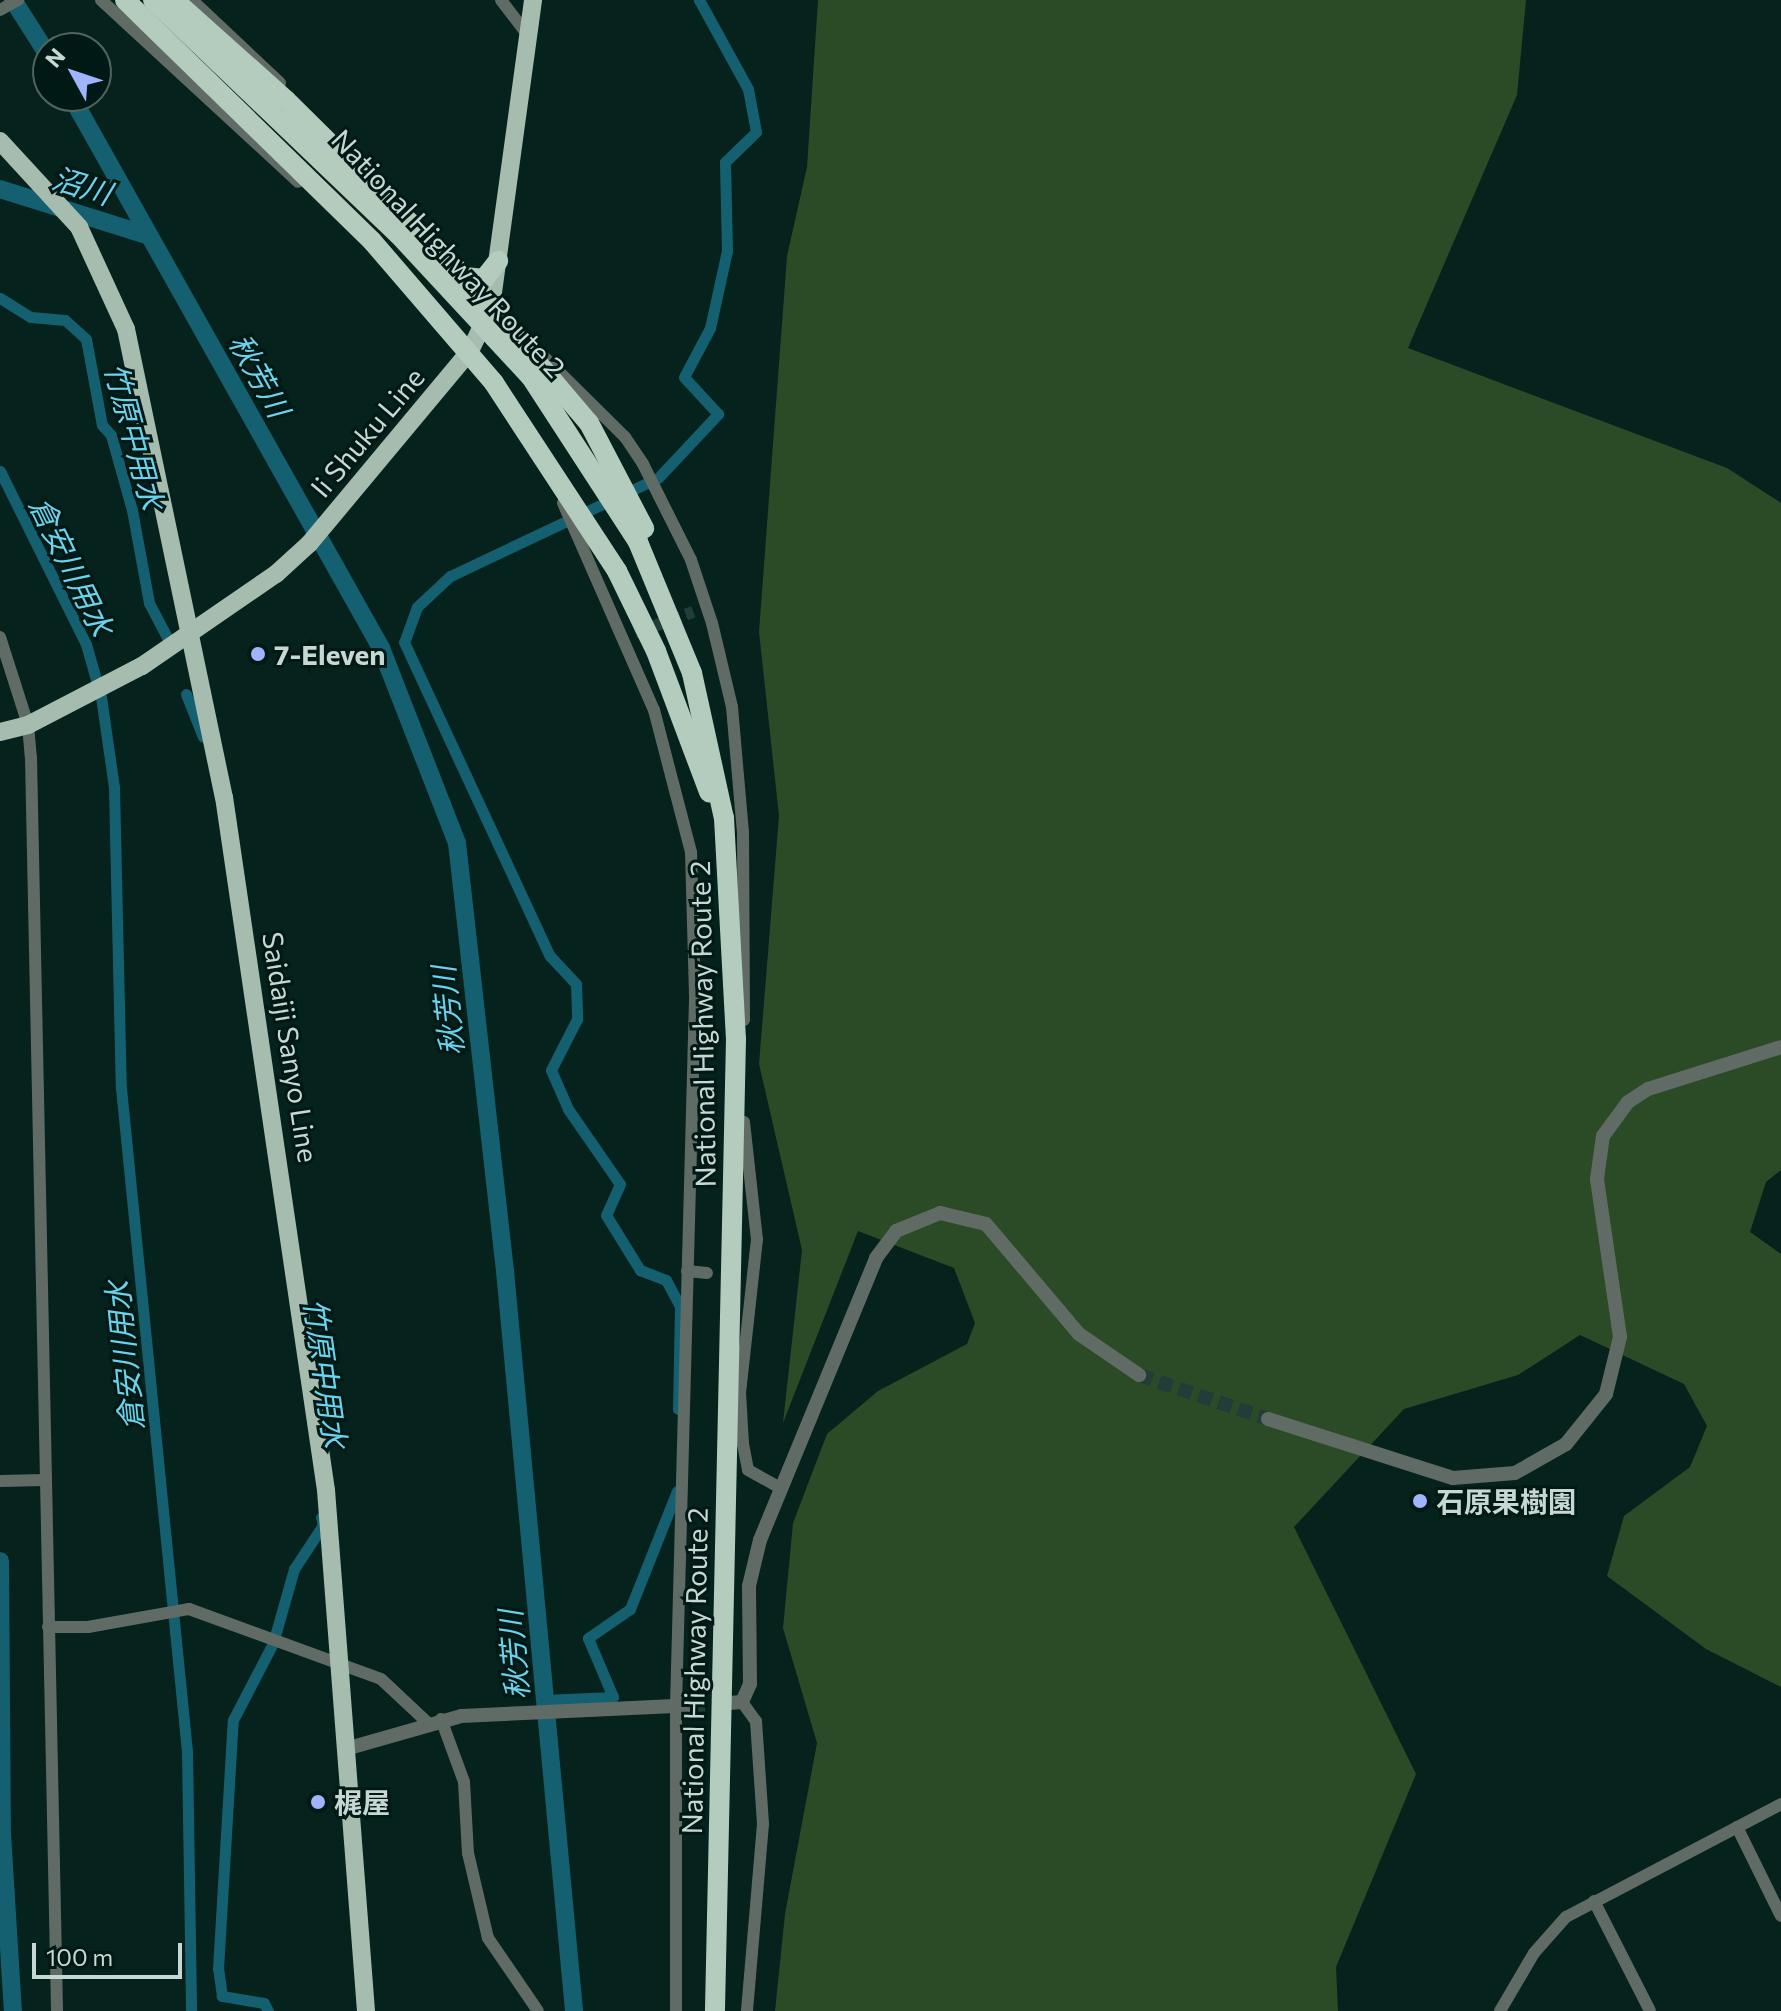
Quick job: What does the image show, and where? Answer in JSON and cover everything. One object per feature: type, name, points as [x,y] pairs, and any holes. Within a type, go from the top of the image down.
[{"type":"highway","points":[[125,0],[372,241],[470,351],[528,432],[583,530],[638,612],[706,778],[731,877]]},
{"type":"highway","name":"National Highway Route 2","points":[[153,0],[274,110],[507,349],[612,479],[626,506],[692,673],[716,770],[731,877],[736,1039],[715,2011]]},
{"type":"highway","points":[[174,0],[286,100],[465,277],[570,398],[612,479]]},
{"type":"highway","points":[[465,277],[484,279],[498,261]]},
{"type":"main road","name":"Ii Shuku Line","points":[[0,732],[24,726],[187,637],[309,544],[497,316],[498,261],[533,0]]},
{"type":"main road","name":"Saidaiji Sanyo Line","points":[[0,141],[53,193],[79,227],[126,329],[187,637],[224,797],[277,1133],[342,1662],[366,2011]]},
{"type":"street","points":[[3,9],[18,0]]},
{"type":"street","points":[[101,0],[372,241],[399,214]]},
{"type":"street","points":[[134,30],[163,0]]},
{"type":"street","points":[[192,0],[260,62],[359,161],[359,175]]},
{"type":"street","points":[[501,0],[530,38]]},
{"type":"street","points":[[218,106],[260,62]]},
{"type":"street","points":[[497,316],[543,353],[625,437],[643,464],[657,489],[707,607],[732,707],[743,832],[743,1133],[755,1203],[756,1274],[740,1392],[743,1444],[748,1470],[781,1488]]},
{"type":"street","points":[[583,530],[630,635],[666,745],[691,852],[695,999],[687,1271],[684,1705],[676,2011]]},
{"type":"street","points":[[693,612],[707,607]]},
{"type":"street","points":[[0,637],[24,726],[40,1057],[44,1480],[57,2011]]},
{"type":"street","points":[[1268,1419],[1453,1478],[1515,1473],[1566,1444],[1606,1394],[1620,1337],[1597,1179],[1603,1136],[1628,1102],[1648,1089],[1781,1047]]},
{"type":"street","points":[[747,2011],[763,1824],[756,1721],[735,1703],[750,1684],[753,1562],[876,1258],[896,1231],[924,1215],[957,1213],[986,1224],[1079,1334],[1139,1375]]},
{"type":"street","points":[[687,1271],[707,1273]]},
{"type":"street","points":[[739,1275],[756,1274]]},
{"type":"street","points":[[0,1481],[44,1480]]},
{"type":"street","points":[[48,1627],[88,1627],[177,1607],[342,1662],[403,1693],[434,1720],[464,1782],[468,1853],[488,1938],[538,2011]]},
{"type":"street","points":[[349,1748],[434,1720],[684,1705]]},
{"type":"street","points":[[1500,2011],[1556,1927],[1594,1901],[1781,1804]]},
{"type":"street","points":[[1737,1827],[1781,1916]]},
{"type":"street","points":[[1594,1901],[1650,2011]]},
{"type":"green space","points":[[818,0],[1526,0],[1517,95],[1408,348],[1727,468],[1781,503],[1781,1170],[1766,1182],[1750,1232],[1781,1254],[1781,1687],[1706,1649],[1607,1576],[1624,1516],[1690,1467],[1707,1426],[1684,1384],[1580,1335],[1518,1375],[1404,1409],[1294,1527],[1416,1774],[1336,1967],[1338,2011],[775,2011],[785,1914],[817,1743],[783,1628],[793,1523],[827,1434],[878,1391],[967,1344],[975,1323],[954,1268],[858,1231],[783,1423],[802,1250],[759,1064],[779,816],[759,632],[787,256],[807,167]]},
{"type":"waterway","name":"秋芳川","points":[[13,0],[33,32]]},
{"type":"waterway","points":[[658,478],[718,414],[684,377],[710,328],[727,251],[725,162],[756,132],[748,89],[699,0]]},
{"type":"waterway","name":"秋芳川","points":[[80,112],[381,648],[457,843],[505,1271],[574,2011]]},
{"type":"waterway","name":"沼川","points":[[0,189],[147,235]]},
{"type":"waterway","name":"竹原中用水","points":[[0,298],[31,317],[65,320],[86,339],[102,425],[111,435],[132,510],[149,603],[168,639]]},
{"type":"waterway","name":"倉安川用水","points":[[0,471],[86,644],[97,683]]},
{"type":"waterway","points":[[647,483],[450,576],[417,607],[404,642],[550,956],[576,984],[577,1019],[551,1070],[568,1109],[620,1184],[606,1215],[640,1270],[666,1280],[680,1306],[678,1409]]},
{"type":"waterway","name":"竹原中用水","points":[[186,694],[203,737]]},
{"type":"waterway","name":"倉安川用水","points":[[101,697],[114,787],[121,1088],[187,1751],[191,2011]]},
{"type":"waterway","points":[[545,1700],[613,1697],[588,1638],[630,1609],[677,1491]]},
{"type":"waterway","name":"竹原中用水","points":[[268,2011],[264,2003],[222,1996],[218,1969],[233,1720],[273,1643],[294,1569],[323,1525],[321,1517]]},
{"type":"waterway","points":[[0,1561],[2,1833],[13,2011]]},
{"type":"tunnel","points":[[635,633],[693,612]]},
{"type":"tunnel","points":[[1139,1375],[1268,1419]]},
{"type":"tunnel","points":[[691,1705],[729,1703]]},
{"type":"place","name":"7-Eleven","points":[[258,654]]},
{"type":"place","name":"石原果樹園","points":[[1420,1501]]},
{"type":"place","name":"梶屋","points":[[318,1802]]}]
